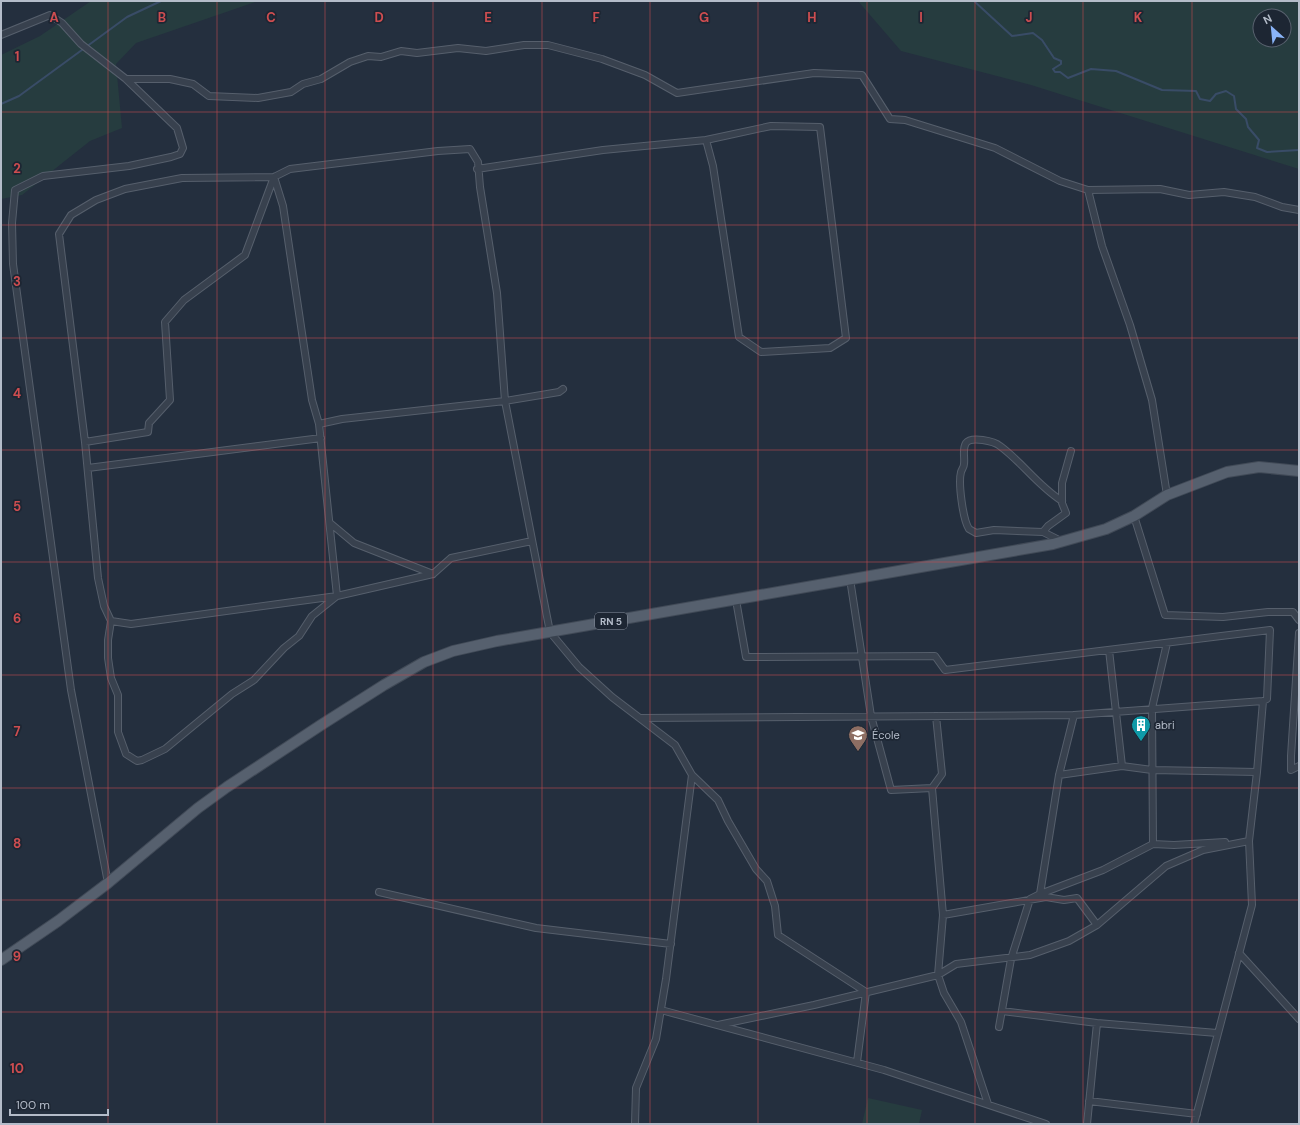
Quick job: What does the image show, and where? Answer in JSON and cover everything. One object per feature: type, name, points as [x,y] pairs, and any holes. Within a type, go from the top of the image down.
[{"type":"main road","name":"RN 5","points":[[1,960],[58,921],[108,883],[198,808],[235,781],[384,685],[424,662],[453,651],[497,641],[1061,542],[1099,532],[1134,516],[1167,496],[1188,486],[1236,469],[1259,467],[1299,471]]},
{"type":"street","points":[[1,35],[50,15],[62,23],[81,44],[126,79],[177,128],[183,148],[180,154],[129,166],[43,176],[14,190],[12,223],[13,264],[71,690],[108,883]]},
{"type":"street","points":[[126,79],[170,79],[193,84],[209,96],[258,98],[291,92],[306,83],[321,79],[350,62],[368,56],[381,57],[401,51],[417,53],[458,48],[486,51],[524,45],[548,45],[602,59],[645,75],[677,93],[814,73],[862,75],[890,119],[905,120],[995,148],[1060,181],[1088,190],[1160,189],[1189,195],[1224,192],[1255,197],[1282,207],[1299,210]]},
{"type":"street","points":[[477,169],[603,150],[706,140],[771,126],[820,127],[846,338],[830,348],[760,352],[739,337],[714,166],[706,140]]},
{"type":"street","points":[[337,596],[312,616],[299,636],[284,648],[254,680],[232,694],[165,749],[137,761],[126,754],[118,732],[118,695],[112,678],[108,658],[108,640],[112,621],[104,606],[98,578],[88,468],[59,234],[71,215],[96,200],[125,189],[175,180],[274,177],[290,169],[438,150],[470,149],[478,162],[477,169],[497,292],[505,401],[550,632],[579,667],[612,697],[675,745],[692,775],[718,800],[728,821],[756,869],[767,881],[775,906],[778,935],[866,992]]},
{"type":"street","points":[[274,177],[283,206],[312,400],[319,424],[337,596]]},
{"type":"street","points":[[84,442],[148,432],[149,424],[170,400],[165,322],[184,300],[244,255],[274,177]]},
{"type":"street","points":[[1088,190],[1102,246],[1130,324],[1152,400],[1167,496]]},
{"type":"street","points":[[319,424],[342,419],[505,401],[559,392],[563,389]]},
{"type":"street","points":[[88,468],[321,438]]},
{"type":"street","points":[[1061,542],[1044,532],[994,530],[976,532],[969,529],[964,518],[961,484],[961,473],[964,466],[964,448],[966,443],[972,439],[989,440],[1000,446],[1034,478],[1062,501]]},
{"type":"street","points":[[1044,532],[1048,526],[1066,513],[1062,501],[1062,483],[1071,451]]},
{"type":"street","points":[[1134,516],[1164,616],[1223,616],[1268,612],[1294,612],[1299,620]]},
{"type":"street","points":[[330,523],[354,543],[433,574]]},
{"type":"street","points":[[112,621],[131,624],[337,596],[433,574],[451,558],[532,541]]},
{"type":"street","points":[[850,579],[871,716],[891,790],[932,788]]},
{"type":"street","points":[[640,718],[1074,715],[1262,701],[1267,699],[1270,630],[944,670],[935,656],[746,657],[736,600]]},
{"type":"street","points":[[1299,633],[1291,770],[1299,766]]},
{"type":"street","points":[[1153,844],[1152,708],[1168,643]]},
{"type":"street","points":[[1109,650],[1122,766]]},
{"type":"street","points":[[1194,1124],[1252,905],[1249,841],[1257,772],[1262,701]]},
{"type":"street","points":[[1040,894],[1059,775],[1074,715]]},
{"type":"street","points":[[936,716],[942,774],[932,788],[943,915],[938,975],[944,993],[960,1022],[988,1104]]},
{"type":"street","points":[[1059,775],[1122,766],[1152,770],[1257,772]]},
{"type":"street","points":[[635,1124],[636,1088],[656,1039],[661,1010],[671,944],[692,775]]},
{"type":"street","points":[[999,1027],[1011,959],[1030,899],[1103,870],[1153,844],[1174,845],[1249,841]]},
{"type":"street","points":[[718,1025],[938,975],[956,964],[1011,959],[1030,955],[1069,940],[1097,925],[1166,866],[1203,850],[1249,841]]},
{"type":"street","points":[[379,892],[536,928],[671,944]]},
{"type":"street","points":[[943,915],[1046,896],[1064,900],[1077,898],[1097,925]]},
{"type":"street","points":[[1239,953],[1299,1019]]},
{"type":"street","points":[[857,1062],[866,992]]},
{"type":"street","points":[[661,1010],[857,1062],[1046,1124]]},
{"type":"street","points":[[1002,1011],[1097,1024],[1217,1033]]},
{"type":"street","points":[[1087,1124],[1097,1024]]},
{"type":"street","points":[[1089,1101],[1197,1114]]},
{"type":"green space","points":[[91,1],[258,1],[136,43],[116,64],[122,128],[90,141],[22,195],[1,199],[1,55],[40,36]]},
{"type":"green space","points":[[858,1],[1299,1],[1299,169],[1031,85],[901,51]]},
{"type":"green space","points":[[868,1098],[922,1110],[919,1124],[862,1124]]},
{"type":"waterway","points":[[1,104],[19,96],[127,17],[161,1]]},
{"type":"waterway","points":[[974,1],[1012,36],[1033,33],[1042,40],[1054,58],[1061,61],[1061,64],[1053,69],[1055,72],[1060,72],[1068,78],[1091,69],[1116,71],[1162,90],[1196,91],[1200,99],[1210,101],[1216,94],[1226,91],[1234,96],[1236,109],[1246,119],[1248,127],[1259,140],[1257,148],[1267,152],[1299,150]]},
{"type":"place","name":"abri","points":[[1141,742]]},
{"type":"place","name":"École","points":[[858,752]]}]
